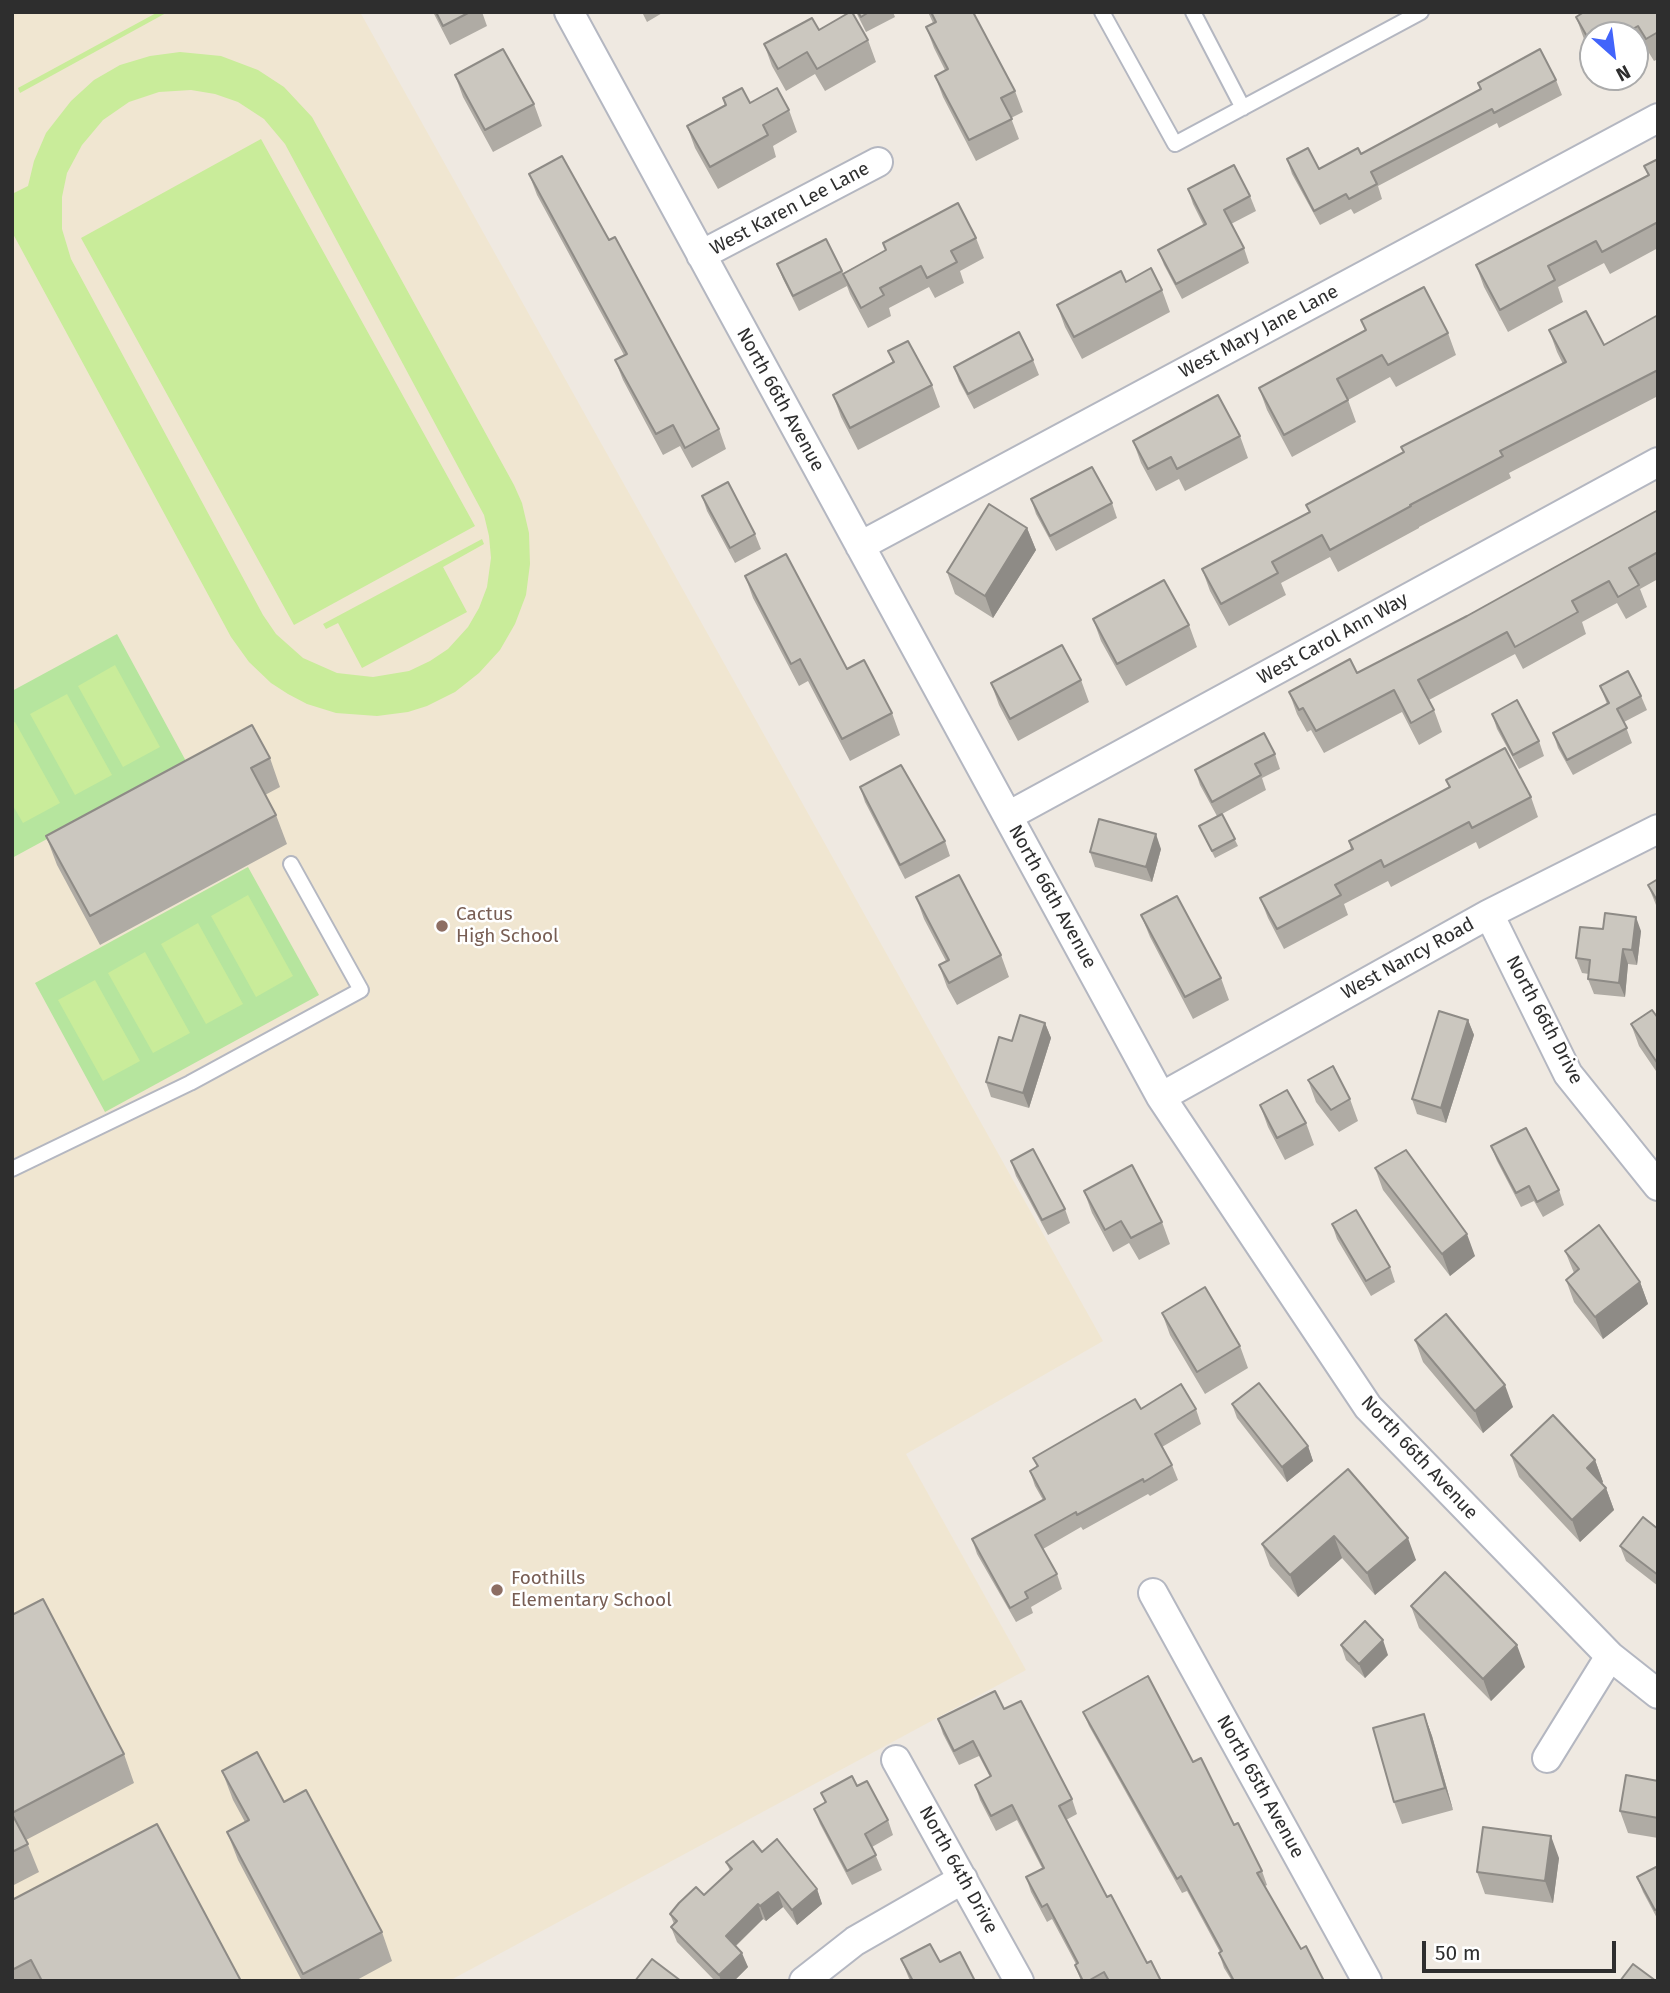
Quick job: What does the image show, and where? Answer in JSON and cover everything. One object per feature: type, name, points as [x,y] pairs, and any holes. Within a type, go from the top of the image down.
[{"type":"street","name":"North 66th Avenue","points":[[569,12],[1161,1097],[1368,1407],[1610,1656],[1658,1694]]},
{"type":"street","name":"West Mary Jane Lane","points":[[860,546],[1658,118]]},
{"type":"street","name":"West Karen Lee Lane","points":[[701,255],[878,162]]},
{"type":"street","name":"West Carol Ann Way","points":[[1008,816],[1658,462]]},
{"type":"street","name":"West Nancy Road","points":[[1161,1097],[1489,914],[1658,829]]},
{"type":"street","name":"North 66th Drive","points":[[1489,914],[1568,1074],[1658,1186]]},
{"type":"street","name":"North 65th Avenue","points":[[1153,1593],[1367,1981]]},
{"type":"street","points":[[1547,1758],[1610,1656]]},
{"type":"street","name":"North 64th Drive","points":[[896,1760],[1019,1981]]},
{"type":"street","points":[[804,1981],[855,1941],[963,1879]]},
{"type":"lane","points":[[1102,12],[1175,144],[1421,12]]},
{"type":"lane","points":[[1193,12],[1243,108]]},
{"type":"lane","points":[[12,1170],[190,1083],[360,990],[292,863]]},
{"type":"shaded area","name":"Cactus High School","points":[[12,12],[360,12],[1103,1341],[906,1454],[1026,1670],[449,1981],[12,1981]]},
{"type":"green space","points":[[158,12],[166,13],[20,93],[18,88]]},
{"type":"green space","points":[[180,52],[221,56],[258,70],[284,87],[312,117],[522,503],[529,533],[530,564],[526,595],[515,624],[500,650],[479,673],[455,692],[427,706],[408,712],[377,716],[336,713],[307,704],[288,694],[271,683],[249,662],[231,637],[12,232],[12,194],[28,186],[34,161],[46,133],[71,101],[94,80],[120,65],[150,56]],"holes":[[[191,90],[238,102],[264,119],[285,144],[484,515],[491,558],[487,587],[479,608],[468,627],[448,649],[409,671],[373,677],[337,673],[303,658],[276,634],[263,615],[71,259],[62,229],[62,197],[67,173],[82,145],[103,120],[129,102],[159,92]]]},
{"type":"green space","points":[[261,139],[475,526],[294,625],[81,238]]},
{"type":"green space","points":[[482,539],[484,544],[443,567],[467,612],[362,668],[338,623],[326,629],[323,624]]},
{"type":"green space","points":[[117,634],[187,763],[12,858],[12,691]]},
{"type":"green space","points":[[115,665],[160,747],[123,767],[78,686]]},
{"type":"green space","points":[[67,694],[112,775],[75,795],[30,714]]},
{"type":"green space","points":[[15,722],[60,803],[23,823],[12,804],[12,723]]},
{"type":"green space","points":[[248,867],[319,995],[105,1112],[35,983]]},
{"type":"green space","points":[[248,895],[293,976],[256,997],[211,916]]},
{"type":"green space","points":[[198,923],[243,1004],[206,1024],[161,944]]},
{"type":"green space","points":[[145,952],[190,1033],[153,1053],[108,973]]},
{"type":"green space","points":[[95,980],[140,1061],[103,1081],[58,1000]]},
{"type":"building","points":[[436,12],[470,12],[443,26]]},
{"type":"building","points":[[850,12],[868,40],[817,69],[807,52],[778,69],[764,44],[812,18],[819,30]]},
{"type":"building","points":[[931,12],[973,12],[1015,91],[1001,98],[1012,119],[969,140],[935,76],[948,69],[926,27],[936,22]]},
{"type":"building","points":[[1584,12],[1658,12],[1658,32],[1649,37],[1649,21],[1579,22],[1576,17]]},
{"type":"building","points":[[503,49],[534,104],[485,130],[455,75]]},
{"type":"building","points":[[1540,49],[1556,80],[1494,113],[1492,109],[1371,172],[1377,184],[1349,199],[1346,194],[1314,211],[1287,159],[1308,148],[1319,169],[1358,148],[1361,154],[1481,89],[1478,83]]},
{"type":"building","points":[[742,88],[750,103],[777,88],[789,110],[763,125],[768,135],[710,167],[687,126],[726,105],[723,98]]},
{"type":"building","points":[[562,156],[609,240],[615,237],[719,429],[685,448],[673,425],[656,434],[615,360],[627,354],[529,174]]},
{"type":"building","points":[[1658,159],[1658,222],[1602,252],[1596,241],[1548,266],[1555,280],[1500,310],[1476,265],[1649,175],[1644,166]]},
{"type":"building","points":[[1234,165],[1250,196],[1224,210],[1244,248],[1176,284],[1158,250],[1206,224],[1188,189]]},
{"type":"building","points":[[958,203],[976,238],[951,251],[957,262],[927,278],[921,266],[880,288],[884,295],[861,308],[843,274],[886,250],[883,243]]},
{"type":"building","points":[[826,239],[842,271],[793,296],[777,264]]},
{"type":"building","points":[[1151,268],[1162,290],[1074,337],[1057,305],[1121,271],[1126,282]]},
{"type":"building","points":[[1424,287],[1448,333],[1388,365],[1382,355],[1337,379],[1348,400],[1284,435],[1259,388],[1366,330],[1361,320]]},
{"type":"building","points":[[1586,311],[1604,345],[1658,315],[1658,370],[1500,451],[1503,456],[1330,550],[1322,535],[1272,562],[1278,573],[1221,604],[1202,569],[1310,512],[1306,505],[1404,452],[1401,447],[1566,362],[1549,330]]},
{"type":"building","points":[[1019,332],[1033,360],[968,394],[954,367]]},
{"type":"building","points":[[908,341],[932,385],[850,428],[833,395],[894,362],[888,351]]},
{"type":"building","points":[[1218,395],[1240,436],[1177,469],[1171,457],[1148,469],[1133,441]]},
{"type":"building","points":[[1092,467],[1112,503],[1050,536],[1031,499]]},
{"type":"building","points":[[728,482],[755,534],[730,548],[702,496]]},
{"type":"building","points":[[989,504],[1027,528],[985,596],[947,572]]},
{"type":"building","points":[[1658,510],[1658,552],[1629,568],[1639,585],[1618,597],[1609,581],[1572,601],[1578,612],[1515,647],[1507,632],[1418,680],[1434,710],[1411,723],[1394,690],[1316,731],[1303,708],[1299,710],[1289,692],[1350,659],[1357,673],[1467,616]]},
{"type":"building","points":[[786,554],[847,669],[864,660],[892,713],[842,739],[800,659],[791,664],[745,576]]},
{"type":"building","points":[[1164,580],[1189,625],[1117,664],[1093,619]]},
{"type":"building","points":[[1062,645],[1081,680],[1010,719],[991,683]]},
{"type":"building","points":[[1628,671],[1641,696],[1617,709],[1627,728],[1567,760],[1553,733],[1609,703],[1600,686]]},
{"type":"building","points":[[1517,700],[1539,741],[1513,755],[1492,714]]},
{"type":"building","points":[[252,725],[270,758],[251,768],[276,815],[90,916],[46,836]]},
{"type":"building","points":[[1264,733],[1275,754],[1255,764],[1261,775],[1212,802],[1195,770]]},
{"type":"building","points":[[1505,748],[1531,797],[1472,828],[1469,822],[1384,867],[1381,860],[1335,885],[1341,895],[1277,929],[1260,898],[1353,849],[1349,841],[1450,787],[1446,780]]},
{"type":"building","points":[[901,765],[945,841],[900,865],[860,787]]},
{"type":"building","points":[[1222,814],[1235,839],[1212,851],[1199,826]]},
{"type":"building","points":[[1099,819],[1156,834],[1146,867],[1090,852]]},
{"type":"building","points":[[959,875],[1001,955],[949,983],[939,965],[949,960],[916,897]]},
{"type":"building","points":[[1658,879],[1658,902],[1648,885]]},
{"type":"building","points":[[1177,896],[1221,978],[1185,997],[1141,915]]},
{"type":"building","points":[[1605,913],[1636,917],[1632,950],[1623,949],[1619,983],[1588,979],[1590,960],[1576,958],[1580,927],[1603,929]]},
{"type":"building","points":[[1652,1010],[1658,1018],[1658,1064],[1631,1024]]},
{"type":"building","points":[[1439,1011],[1468,1020],[1441,1108],[1412,1099]]},
{"type":"building","points":[[1020,1015],[1045,1023],[1023,1093],[986,1082],[999,1037],[1012,1041]]},
{"type":"building","points":[[1333,1066],[1350,1099],[1331,1110],[1308,1080]]},
{"type":"building","points":[[1287,1090],[1306,1123],[1277,1138],[1260,1105]]},
{"type":"building","points":[[1526,1128],[1559,1190],[1537,1202],[1529,1186],[1516,1193],[1491,1146]]},
{"type":"building","points":[[1033,1149],[1065,1209],[1042,1220],[1011,1161]]},
{"type":"building","points":[[1406,1150],[1467,1234],[1442,1254],[1375,1168]]},
{"type":"building","points":[[1132,1165],[1162,1222],[1131,1238],[1121,1221],[1105,1230],[1084,1191]]},
{"type":"building","points":[[1356,1210],[1390,1267],[1366,1281],[1332,1224]]},
{"type":"building","points":[[1599,1225],[1640,1282],[1595,1317],[1566,1280],[1579,1269],[1565,1251]]},
{"type":"building","points":[[1205,1287],[1240,1346],[1197,1372],[1162,1313]]},
{"type":"building","points":[[1446,1314],[1505,1385],[1475,1411],[1415,1340]]},
{"type":"building","points":[[1259,1383],[1308,1446],[1282,1467],[1232,1404]]},
{"type":"building","points":[[1181,1384],[1196,1409],[1155,1434],[1172,1465],[1144,1482],[1143,1479],[1035,1535],[1057,1574],[1025,1592],[1028,1598],[1010,1608],[972,1539],[1045,1499],[1030,1471],[1038,1466],[1033,1458],[1135,1399],[1141,1409]]},
{"type":"building","points":[[1553,1415],[1595,1460],[1587,1468],[1606,1488],[1572,1520],[1511,1455]]},
{"type":"building","points":[[1348,1469],[1408,1538],[1367,1573],[1334,1536],[1290,1575],[1262,1544]]},
{"type":"building","points":[[1643,1517],[1658,1529],[1658,1575],[1620,1546]]},
{"type":"building","points":[[1445,1572],[1517,1645],[1483,1679],[1411,1606]]},
{"type":"building","points":[[43,1599],[124,1754],[12,1813],[12,1615]]},
{"type":"building","points":[[1365,1621],[1383,1640],[1359,1664],[1341,1645]]},
{"type":"building","points":[[1148,1676],[1193,1762],[1201,1758],[1234,1825],[1238,1823],[1262,1871],[1257,1873],[1301,1949],[1306,1946],[1324,1981],[1234,1981],[1219,1953],[1222,1951],[1181,1876],[1177,1879],[1083,1712]]},
{"type":"building","points":[[995,1691],[1004,1709],[1021,1701],[1072,1799],[1059,1806],[1107,1897],[1111,1895],[1147,1963],[1151,1961],[1161,1981],[1109,1981],[1104,1972],[1083,1981],[1075,1965],[1078,1963],[1047,1904],[1042,1907],[1026,1877],[1044,1868],[1012,1805],[991,1816],[975,1785],[991,1776],[973,1741],[954,1751],[938,1719]]},
{"type":"building","points":[[1424,1714],[1445,1788],[1394,1802],[1373,1728]]},
{"type":"building","points":[[257,1752],[284,1802],[306,1790],[382,1932],[303,1974],[227,1832],[249,1820],[222,1771]]},
{"type":"building","points":[[1626,1775],[1658,1781],[1658,1818],[1620,1811]]},
{"type":"building","points":[[852,1776],[857,1786],[867,1781],[888,1820],[865,1834],[876,1855],[847,1871],[814,1809],[826,1802],[821,1793]]},
{"type":"building","points":[[12,1814],[28,1844],[12,1852]]},
{"type":"building","points":[[157,1824],[241,1981],[42,1981],[31,1960],[12,1970],[12,1900]]},
{"type":"building","points":[[1483,1827],[1551,1836],[1545,1881],[1477,1872]]},
{"type":"building","points":[[777,1839],[817,1889],[792,1910],[778,1892],[760,1906],[758,1904],[726,1936],[742,1953],[719,1975],[671,1927],[677,1921],[670,1914],[696,1887],[704,1895],[732,1869],[726,1862],[753,1841],[762,1852]]},
{"type":"building","points":[[1658,1866],[1658,1909],[1655,1910],[1637,1877]]},
{"type":"building","points":[[930,1944],[940,1962],[960,1952],[975,1981],[913,1981],[901,1959]]},
{"type":"building","points":[[652,1959],[681,1981],[635,1981]]},
{"type":"building","points":[[1633,1964],[1656,1981],[1620,1981]]},
{"type":"place","name":"Cactus High School","points":[[442,926]]},
{"type":"place","name":"Foothills Elementary School","points":[[497,1590]]}]
